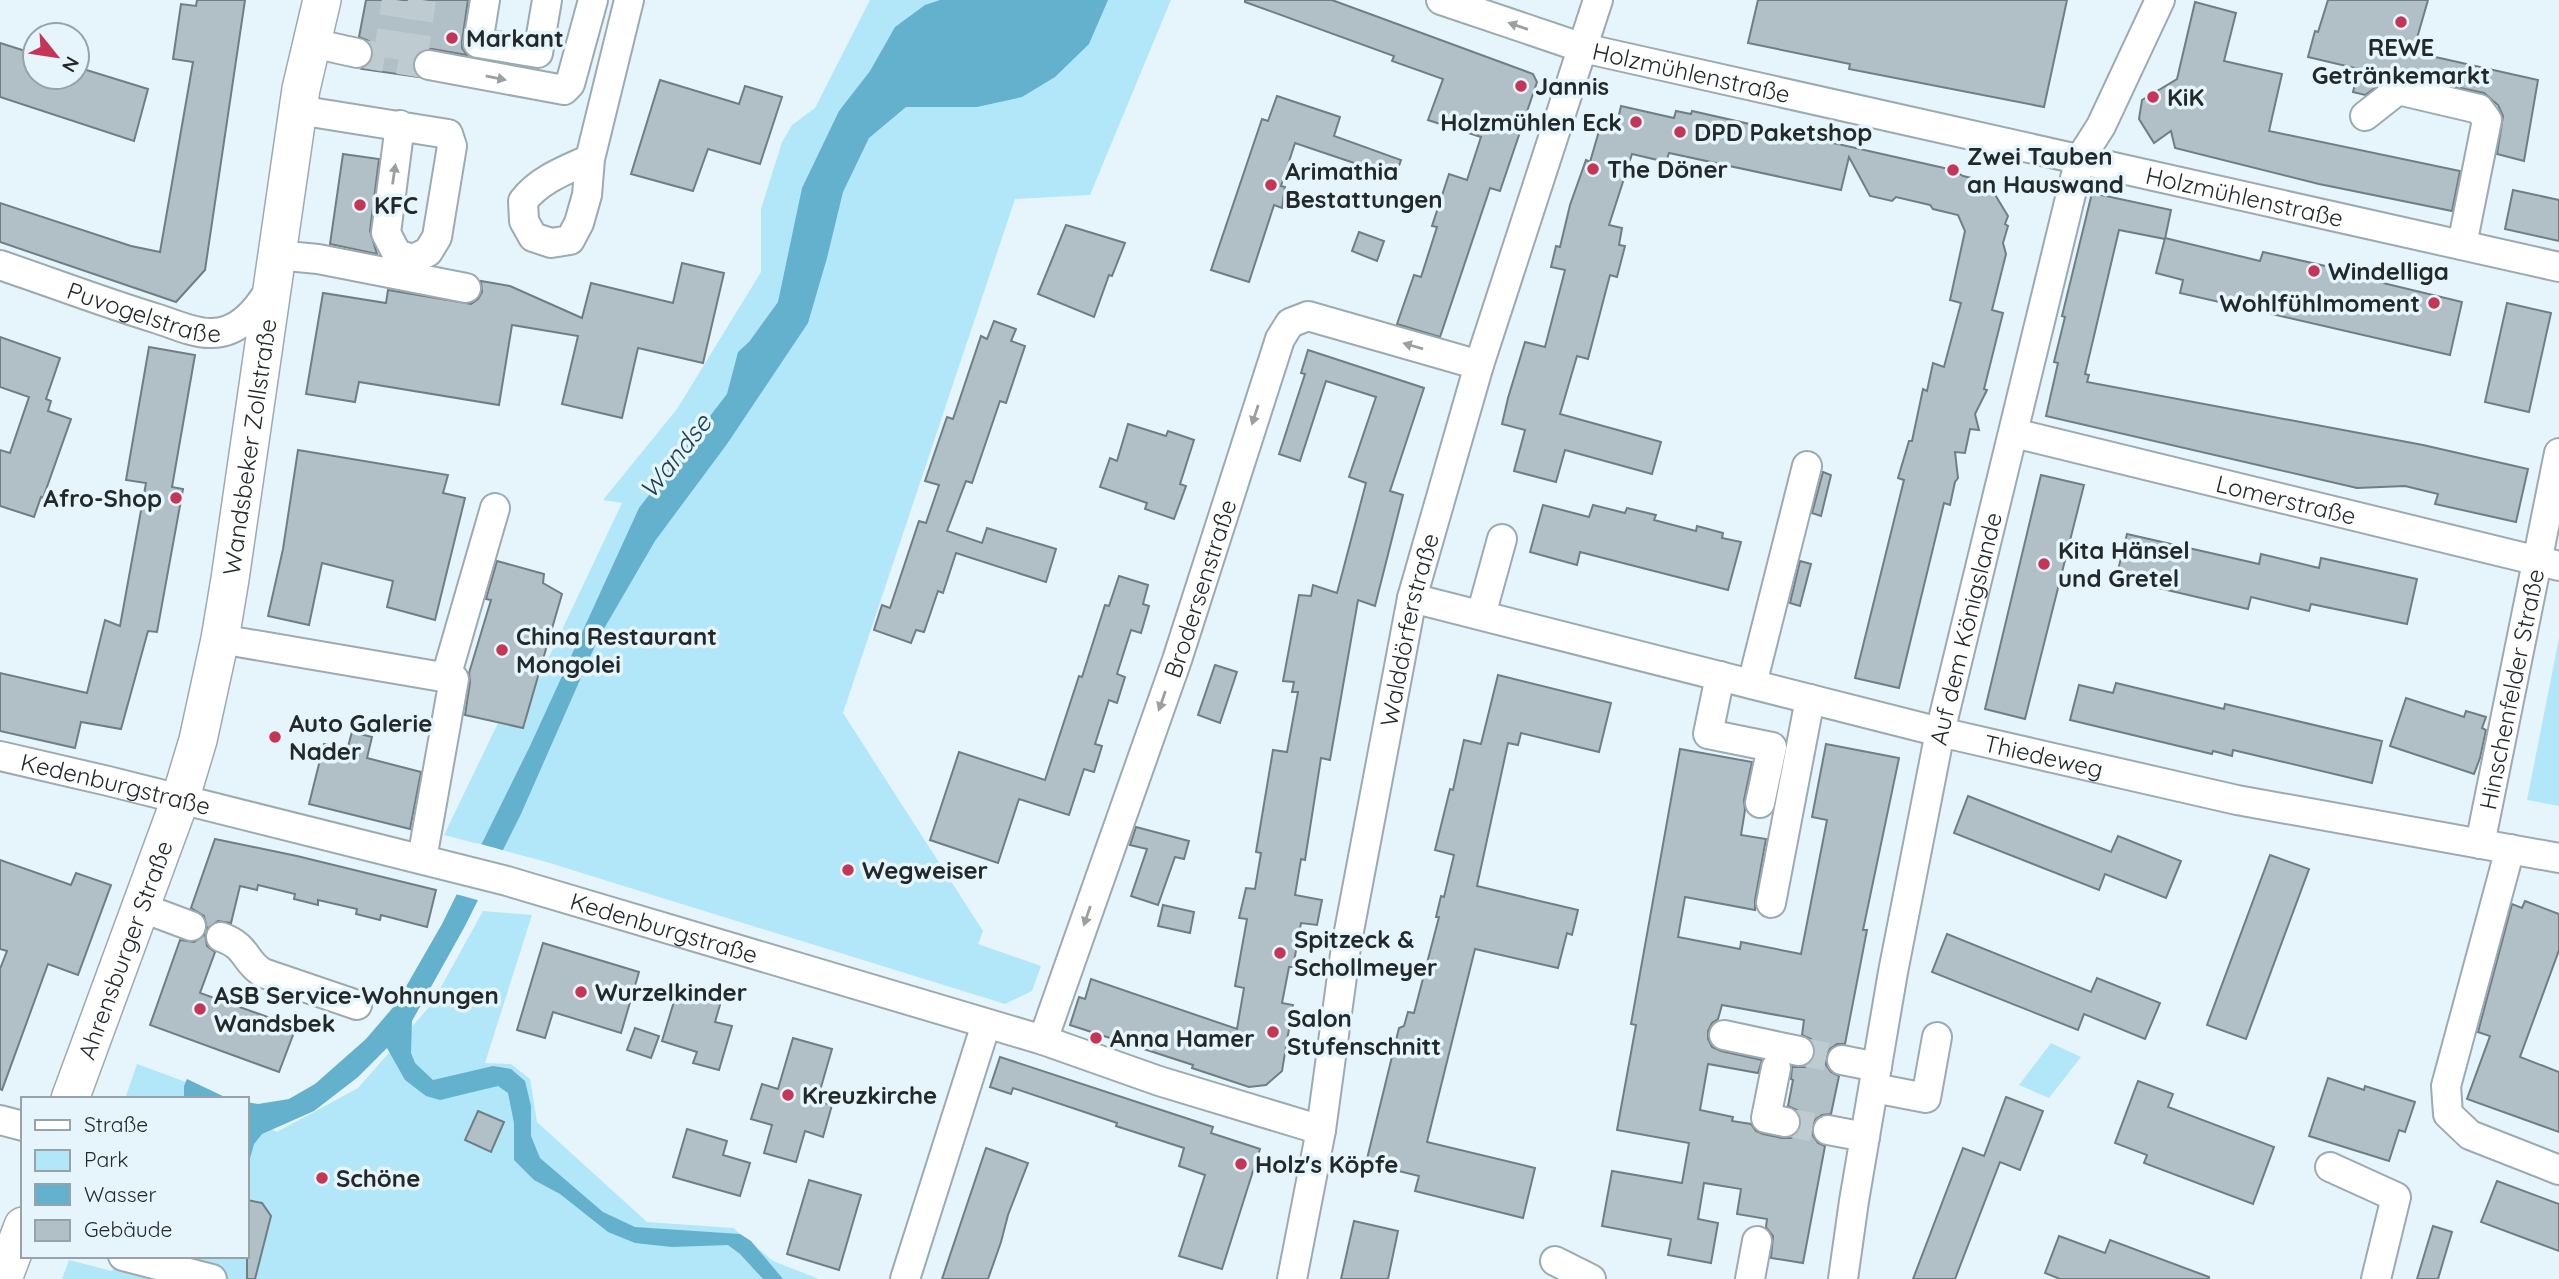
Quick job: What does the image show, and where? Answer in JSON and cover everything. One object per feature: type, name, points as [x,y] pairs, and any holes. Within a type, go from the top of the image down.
[{"type":"main road","name":"Wandsbeker Zollstraße","points":[[296,0],[300,99]]},
{"type":"main road","name":"Wandsbeker Zollstraße","points":[[180,800],[198,740],[220,639],[300,99],[323,0]]},
{"type":"main road","name":"Ahrensburger Straße","points":[[71,1097],[180,800]]},
{"type":"main road","points":[[3,1279],[21,1231]]},
{"type":"street","points":[[485,0],[478,43],[538,53],[547,0]]},
{"type":"street","points":[[429,65],[564,90],[569,84],[593,0]]},
{"type":"street","points":[[590,159],[629,0]]},
{"type":"street","name":"Holzmühlenstraße","points":[[1441,0],[1583,48],[2559,267]]},
{"type":"street","name":"Walddörferstraße","points":[[1292,1279],[1321,1130],[1346,947],[1412,598],[1479,365],[1598,0]]},
{"type":"street","name":"Auf dem Königslande","points":[[1843,1279],[1875,1078],[1940,732],[2080,159],[2101,126],[2160,0]]},
{"type":"street","points":[[312,43],[356,53]]},
{"type":"street","points":[[2365,116],[2398,90],[2479,109],[2484,114],[2487,120],[2462,245]]},
{"type":"street","points":[[300,99],[400,125],[448,134],[452,146],[437,237],[428,251],[413,259],[397,254],[386,233],[400,125]]},
{"type":"street","points":[[274,270],[318,259],[466,288]]},
{"type":"street","name":"Puvogelstraße","points":[[0,265],[121,307],[201,331],[219,332],[246,320],[264,300],[274,270]]},
{"type":"street","name":"Brodersenstraße","points":[[1043,1040],[1177,660],[1280,339],[1290,323],[1308,316],[1479,365]]},
{"type":"street","name":"Lomerstraße","points":[[2014,433],[2548,564]]},
{"type":"street","name":"Hinschenfelder Straße","points":[[2480,844],[2548,564],[2559,453]]},
{"type":"street","points":[[1760,686],[1807,466]]},
{"type":"street","points":[[446,677],[495,508]]},
{"type":"street","points":[[1480,615],[1502,539]]},
{"type":"street","name":"Thiedeweg","points":[[1412,598],[1940,732],[2237,800],[2559,858]]},
{"type":"street","points":[[1760,686],[1783,624]]},
{"type":"street","points":[[220,639],[454,679],[422,859]]},
{"type":"street","points":[[1720,676],[1708,734],[1772,747],[1760,803]]},
{"type":"street","points":[[1771,903],[1810,699]]},
{"type":"street","name":"Kedenburgstraße","points":[[0,757],[507,881],[1043,1040],[1159,1081],[1321,1130]]},
{"type":"street","points":[[2510,849],[2446,1086],[2448,1114],[2470,1135],[2559,1170]]},
{"type":"street","points":[[140,907],[191,926]]},
{"type":"street","points":[[221,937],[240,946],[253,965],[263,973],[357,1005]]},
{"type":"street","points":[[905,1279],[986,1024]]},
{"type":"street","points":[[1724,1035],[1799,1051]]},
{"type":"street","points":[[1842,1060],[1875,1078],[1926,1098],[1937,1037]]},
{"type":"street","points":[[1776,1068],[1766,1118],[1785,1122]]},
{"type":"street","points":[[0,1120],[21,1125]]},
{"type":"street","points":[[1828,1130],[1865,1137]]},
{"type":"street","points":[[2330,1167],[2396,1197],[2376,1279]]},
{"type":"street","points":[[1750,1279],[1757,1241]]},
{"type":"street","points":[[130,1258],[203,1277]]},
{"type":"street","points":[[1555,1261],[1591,1279]]},
{"type":"green space","points":[[870,0],[1171,0],[1090,195],[1015,199],[843,713],[983,931],[978,944],[1041,966],[1032,991],[1005,1004],[543,861],[444,835],[499,721],[525,726],[532,693],[622,503],[603,500],[677,409],[761,272],[761,209],[782,142],[792,125],[815,108]]},
{"type":"green space","points":[[2559,638],[2559,806],[2527,800]]},
{"type":"green space","points":[[483,911],[532,915],[485,1063],[511,1064],[530,1079],[537,1122],[647,1222],[733,1228],[773,1261],[819,1279],[62,1279],[69,1260],[112,1271],[118,1258],[248,1258],[248,1116],[277,1132],[358,1088],[431,1005]]},
{"type":"green space","points":[[2051,1043],[2081,1057],[2049,1098],[2019,1085]]},
{"type":"green space","points":[[137,1064],[186,1082],[213,1097],[126,1097]]},
{"type":"water","points":[[940,0],[1108,0],[1089,44],[1055,77],[1022,97],[977,107],[906,107],[869,138],[843,192],[808,323],[727,444],[655,541],[598,639],[521,814],[465,926],[412,1021],[411,1053],[415,1063],[433,1080],[493,1066],[511,1069],[525,1081],[531,1106],[531,1136],[540,1158],[603,1212],[635,1227],[740,1234],[751,1241],[783,1279],[763,1279],[728,1245],[672,1247],[635,1243],[608,1232],[560,1194],[534,1180],[514,1160],[514,1123],[508,1093],[498,1086],[440,1100],[426,1096],[405,1080],[387,1048],[358,1077],[314,1111],[262,1134],[254,1144],[248,1165],[248,1102],[258,1104],[289,1099],[315,1084],[366,1039],[396,1004],[442,924],[530,746],[639,508],[727,394],[738,352],[749,342],[778,302],[802,188],[839,111],[870,71],[895,27],[925,5]]},
{"type":"water","points":[[187,1079],[225,1097],[184,1097]]},
{"type":"pier","points":[[477,843],[506,851],[481,901],[452,893]]},
{"type":"building","points":[[197,0],[245,0],[205,270],[176,302],[0,242],[0,203],[131,246],[160,252],[193,62],[173,59],[181,4],[196,6]]},
{"type":"building","points":[[366,0],[468,0],[462,41],[462,48],[467,55],[423,50],[416,55],[413,63],[418,77],[362,69],[370,64],[373,56],[373,47],[369,41],[359,37]]},
{"type":"building","points":[[1245,0],[1332,0],[1533,74],[1537,82],[1500,191],[1490,188],[1440,337],[1397,324],[1414,275],[1421,277],[1437,227],[1432,226],[1449,174],[1467,180],[1481,137],[1428,120],[1443,79],[1392,61],[1394,56]]},
{"type":"building","points":[[1758,0],[2067,0],[2044,107],[1849,69],[1850,64],[1748,43]]},
{"type":"building","points":[[2328,0],[2428,0],[2413,52],[2538,80],[2524,161],[2497,154],[2503,116],[2498,105],[2484,93],[2395,74],[2365,95],[2353,92],[2359,69],[2308,57]]},
{"type":"building","points":[[2195,2],[2236,13],[2224,61],[2282,74],[2269,131],[2460,171],[2452,211],[2319,184],[2175,148],[2171,131],[2154,143],[2139,119],[2142,100],[2177,79]]},
{"type":"building","points":[[0,43],[21,50],[21,91],[91,91],[91,71],[148,89],[134,141],[0,97]]},
{"type":"building","points":[[660,80],[739,104],[745,86],[782,97],[760,164],[708,149],[693,191],[631,174]]},
{"type":"building","points":[[1277,96],[1340,117],[1334,136],[1401,160],[1394,180],[1359,168],[1360,165],[1295,143],[1281,186],[1285,187],[1282,208],[1274,205],[1249,282],[1211,270],[1262,119],[1268,121]]},
{"type":"building","points":[[1621,106],[1674,118],[1676,111],[1691,114],[1692,111],[1953,170],[1963,176],[1980,180],[1991,188],[2008,216],[2003,243],[2006,254],[1992,310],[2003,313],[1984,389],[1987,390],[1975,414],[1979,430],[1970,429],[1965,453],[1955,452],[1958,478],[1950,505],[1944,503],[1899,688],[1855,678],[1904,480],[1898,478],[1909,441],[1912,441],[1923,389],[1927,391],[1933,363],[1944,367],[1961,303],[1950,300],[1965,231],[1958,215],[1896,197],[1892,201],[1870,196],[1849,157],[1841,190],[1669,153],[1666,162],[1632,154],[1609,225],[1622,228],[1619,245],[1625,246],[1617,277],[1610,275],[1588,359],[1577,356],[1560,414],[1661,442],[1652,474],[1565,450],[1556,482],[1514,471],[1525,430],[1502,424],[1508,398],[1525,342],[1545,347],[1565,270],[1551,267],[1556,246],[1560,247],[1570,205],[1586,160],[1590,162],[1601,124],[1616,128]]},
{"type":"building","name":"KFC","points":[[343,154],[379,159],[370,231],[377,254],[330,244]]},
{"type":"building","points":[[2513,190],[2559,200],[2559,241],[2505,229]]},
{"type":"building","points":[[2092,193],[2171,210],[2165,239],[2119,230],[2085,374],[2089,375],[2087,382],[2423,445],[2528,469],[2516,522],[2435,504],[2438,494],[2405,486],[2357,488],[2046,416],[2058,363],[2054,362],[2065,317],[2062,316]]},
{"type":"building","points":[[1066,225],[1125,243],[1112,276],[1109,275],[1094,317],[1038,294]]},
{"type":"building","points":[[1359,232],[1384,241],[1377,261],[1352,251]]},
{"type":"building","points":[[2165,238],[2260,261],[2263,252],[2462,302],[2450,355],[2180,293],[2183,280],[2156,273]]},
{"type":"building","points":[[682,263],[724,273],[703,363],[638,348],[622,418],[562,404],[578,336],[512,325],[499,405],[359,382],[355,402],[306,394],[323,293],[386,303],[388,290],[471,304],[482,292],[481,281],[510,286],[582,318],[591,283],[673,303]]},
{"type":"building","points":[[2507,303],[2551,313],[2529,412],[2485,402]]},
{"type":"building","points":[[994,321],[1016,329],[1011,341],[1025,346],[1006,403],[1000,401],[972,483],[966,481],[947,531],[982,543],[987,528],[1056,549],[1046,582],[956,553],[943,593],[938,591],[924,632],[916,630],[911,643],[874,630],[882,605],[890,608],[919,521],[926,523],[939,485],[925,481],[947,417],[953,419],[981,336],[987,339]]},
{"type":"building","points":[[0,337],[60,358],[46,399],[51,401],[48,411],[71,419],[34,517],[0,506],[0,450],[10,453],[29,397],[0,387]]},
{"type":"building","points":[[149,347],[195,355],[172,487],[183,489],[157,632],[148,631],[121,729],[81,722],[75,748],[0,731],[0,673],[87,693],[105,620],[120,626],[146,483],[126,480]]},
{"type":"building","points":[[1308,350],[1424,388],[1390,491],[1403,495],[1375,606],[1358,600],[1330,760],[1321,758],[1305,860],[1301,859],[1295,895],[1322,900],[1317,925],[1301,923],[1293,967],[1289,967],[1282,1003],[1293,1005],[1282,1071],[1266,1085],[1249,1087],[1192,1068],[1193,1065],[1070,1025],[1079,997],[1085,999],[1091,979],[1237,1029],[1244,988],[1235,986],[1247,919],[1239,918],[1246,888],[1255,889],[1261,853],[1256,852],[1273,750],[1287,752],[1298,692],[1292,692],[1294,682],[1283,681],[1299,595],[1311,596],[1313,585],[1337,593],[1366,483],[1349,477],[1376,397],[1326,381],[1300,461],[1279,454],[1305,374],[1301,373]]},
{"type":"building","points":[[1128,424],[1166,436],[1168,431],[1194,440],[1180,484],[1186,486],[1174,519],[1145,509],[1147,503],[1100,487],[1110,458],[1117,461]]},
{"type":"building","points":[[298,450],[448,475],[443,493],[465,498],[435,620],[387,607],[393,581],[322,563],[309,625],[268,616],[283,549]]},
{"type":"building","points":[[1823,472],[1831,475],[1821,516],[1812,513]]},
{"type":"building","points":[[2041,475],[2084,485],[2025,719],[1985,709]]},
{"type":"building","points":[[1543,505],[1589,517],[1593,505],[1625,513],[1627,508],[1656,515],[1654,520],[1696,531],[1697,526],[1723,533],[1722,538],[1741,542],[1728,590],[1580,552],[1577,565],[1530,552]]},
{"type":"building","points":[[2127,534],[2259,564],[2261,554],[2319,568],[2321,558],[2417,579],[2407,624],[2311,604],[2309,611],[2251,597],[2248,609],[2116,578]]},
{"type":"building","points":[[497,561],[544,574],[543,583],[562,594],[523,728],[465,715],[469,673],[491,600],[486,599]]},
{"type":"building","points":[[1800,561],[1811,564],[1800,606],[1790,603]]},
{"type":"building","points":[[1119,576],[1148,585],[1143,604],[1149,606],[1141,633],[1131,630],[1117,674],[1125,677],[1117,703],[1109,700],[1095,744],[1102,746],[1094,772],[1084,769],[1069,815],[1019,799],[998,863],[930,840],[959,752],[1045,780],[1079,676],[1082,677],[1105,605],[1109,606]]},
{"type":"building","points":[[1215,665],[1237,672],[1220,723],[1198,715]]},
{"type":"building","points":[[1498,675],[1611,703],[1599,752],[1521,733],[1518,745],[1508,743],[1477,886],[1578,910],[1572,935],[1567,933],[1558,968],[1475,949],[1427,1142],[1535,1168],[1523,1218],[1415,1191],[1419,1176],[1366,1163],[1399,1028],[1404,1026],[1408,1012],[1414,1013],[1439,917],[1436,917],[1441,896],[1444,897],[1454,855],[1435,850],[1450,789],[1453,790],[1464,740],[1481,744]]},
{"type":"building","points":[[2116,683],[2224,709],[2225,704],[2382,741],[2372,783],[2233,750],[2232,756],[2213,751],[2212,754],[2070,720],[2079,685],[2113,693]]},
{"type":"building","points":[[2406,698],[2464,717],[2466,711],[2486,717],[2482,728],[2486,730],[2474,774],[2390,746]]},
{"type":"building","points":[[352,732],[372,737],[367,758],[421,772],[410,829],[309,804],[324,744],[347,750]]},
{"type":"building","points":[[1826,744],[1899,758],[1863,930],[1867,930],[1845,1044],[1837,1044],[1830,1049],[1826,1057],[1826,1065],[1831,1072],[1839,1076],[1831,1114],[1822,1115],[1812,1126],[1813,1136],[1818,1143],[1825,1146],[1803,1263],[1771,1258],[1773,1236],[1766,1227],[1767,1219],[1737,1214],[1741,1189],[1704,1183],[1698,1219],[1718,1223],[1711,1263],[1668,1255],[1671,1239],[1602,1226],[1612,1171],[1682,1183],[1689,1143],[1617,1130],[1636,1025],[1631,1024],[1680,749],[1752,762],[1744,800],[1741,835],[1766,839],[1755,910],[1685,897],[1678,937],[1740,949],[1741,942],[1801,954],[1827,820],[1812,817]],"holes":[[[1722,1005],[1804,1020],[1802,1035],[1811,1039],[1815,1054],[1812,1062],[1805,1067],[1792,1067],[1793,1080],[1788,1106],[1797,1110],[1801,1117],[1798,1133],[1791,1138],[1763,1134],[1756,1131],[1751,1124],[1732,1121],[1733,1117],[1700,1110],[1708,1064],[1758,1073],[1762,1060],[1712,1047],[1708,1031],[1718,1019]]]},
{"type":"building","points":[[1968,796],[2111,852],[2118,836],[2181,861],[2166,898],[2105,874],[2099,890],[1954,833]]},
{"type":"building","points":[[1136,827],[1189,841],[1184,859],[1175,857],[1158,905],[1131,896],[1147,849],[1130,845]]},
{"type":"building","points":[[215,839],[436,890],[427,927],[381,915],[380,920],[356,914],[357,909],[318,900],[318,905],[294,899],[295,894],[258,885],[257,890],[240,886],[231,923],[218,921],[207,929],[204,916],[191,908]]},
{"type":"building","points":[[2270,855],[2309,869],[2246,1039],[2207,1025]]},
{"type":"building","points":[[0,860],[71,885],[76,873],[111,885],[78,975],[48,964],[2,1090],[0,969],[7,951],[0,949]]},
{"type":"building","points":[[2525,901],[2559,914],[2559,950],[2520,1057],[2559,1072],[2559,1132],[2467,1099],[2490,1036],[2478,1032],[2512,904],[2522,908]]},
{"type":"building","points":[[1163,905],[1194,912],[1190,933],[1158,926]]},
{"type":"building","name":"ASB Service-Wohnungen Wandsbek","points":[[205,934],[207,946],[215,952],[200,993],[296,1027],[279,1072],[150,1025],[180,940],[194,942]]},
{"type":"building","points":[[1947,934],[2091,992],[2097,978],[2160,1003],[2145,1039],[2084,1014],[2078,1030],[1932,972]]},
{"type":"building","name":"Wurzelkinder","points":[[543,943],[639,972],[621,1033],[553,1012],[545,1038],[517,1030]]},
{"type":"building","points":[[679,985],[722,998],[715,1022],[732,1026],[719,1070],[693,1063],[697,1052],[662,1041]]},
{"type":"building","points":[[635,1028],[659,1036],[651,1058],[627,1050]]},
{"type":"building","name":"Kreuzkirche","points":[[793,1038],[832,1049],[817,1101],[832,1105],[823,1137],[805,1131],[796,1162],[764,1153],[772,1125],[751,1119],[762,1084],[778,1089]]},
{"type":"building","points":[[1000,1057],[1213,1127],[1211,1133],[1260,1149],[1222,1269],[1179,1256],[1205,1175],[1179,1166],[1184,1148],[1013,1088],[1011,1094],[990,1087]]},
{"type":"building","points":[[2328,1078],[2364,1090],[2365,1086],[2415,1102],[2405,1132],[2399,1130],[2389,1161],[2309,1136]]},
{"type":"building","points":[[2138,1081],[2173,1094],[2168,1107],[2274,1147],[2253,1204],[2144,1163],[2147,1155],[2115,1143]]},
{"type":"building","points":[[2006,1097],[2043,1111],[2020,1170],[2000,1162],[1955,1279],[1913,1279],[1963,1148],[1984,1156]]},
{"type":"building","points":[[478,1111],[504,1122],[491,1152],[465,1140]]},
{"type":"building","points":[[687,1129],[727,1141],[723,1155],[750,1163],[740,1196],[673,1177]]},
{"type":"building","points":[[986,1148],[1028,1163],[988,1279],[942,1279]]},
{"type":"building","points":[[809,1180],[861,1195],[839,1270],[787,1254]]},
{"type":"building","points":[[2497,1181],[2559,1204],[2559,1251],[2481,1222]]},
{"type":"building","points":[[248,1200],[262,1203],[271,1216],[255,1279],[247,1279]]},
{"type":"building","points":[[1354,1221],[1398,1231],[1388,1279],[1341,1279]]},
{"type":"building","points":[[2433,1226],[2452,1232],[2438,1279],[2417,1279]]},
{"type":"building","points":[[2059,1236],[2105,1253],[2110,1240],[2209,1279],[2060,1279],[2045,1273]]},
{"type":"tunnel","points":[[387,58],[396,0]]},
{"type":"tunnel","points":[[413,62],[422,0]]},
{"type":"tunnel","points":[[357,53],[429,65]]},
{"type":"tunnel","points":[[1799,1051],[1842,1060]]},
{"type":"tunnel","points":[[1785,1122],[1828,1130]]},
{"type":"place","name":"REWE Getränkemarkt","points":[[2401,22]]},
{"type":"place","name":"Markant","points":[[452,38]]},
{"type":"place","name":"Jannis","points":[[1521,86]]},
{"type":"place","name":"KiK","points":[[2153,97]]},
{"type":"place","name":"Holzmühlen Eck","points":[[1636,122]]},
{"type":"place","name":"DPD Paketshop","points":[[1680,132]]},
{"type":"place","name":"The Döner","points":[[1593,169]]},
{"type":"place","name":"Zwei Tauben an Hauswand","points":[[1953,170]]},
{"type":"place","name":"Arimathia Bestattungen","points":[[1271,185]]},
{"type":"place","name":"KFC","points":[[360,205]]},
{"type":"place","name":"Windelliga","points":[[2314,271]]},
{"type":"place","name":"Wohlfühlmoment","points":[[2434,303]]},
{"type":"place","name":"Afro-Shop","points":[[176,498]]},
{"type":"place","name":"Kita Hänsel und Gretel","points":[[2044,564]]},
{"type":"place","name":"China Restaurant Mongolei","points":[[502,650]]},
{"type":"place","name":"Auto Galerie Nader","points":[[275,737]]},
{"type":"place","name":"Wegweiser","points":[[848,870]]},
{"type":"place","name":"Spitzeck & Schollmeyer","points":[[1280,953]]},
{"type":"place","name":"Wurzelkinder","points":[[581,992]]},
{"type":"place","name":"ASB Service-Wohnungen Wandsbek","points":[[200,1009]]},
{"type":"place","name":"Salon Stufenschnitt","points":[[1273,1032]]},
{"type":"place","name":"Anna Hamer","points":[[1096,1038]]},
{"type":"place","name":"Kreuzkirche","points":[[788,1095]]},
{"type":"place","name":"Holz's Köpfe","points":[[1241,1164]]},
{"type":"place","name":"Schöne","points":[[322,1178]]},
{"type":"water label","name":"Wandse","points":[[675,456]]}]
